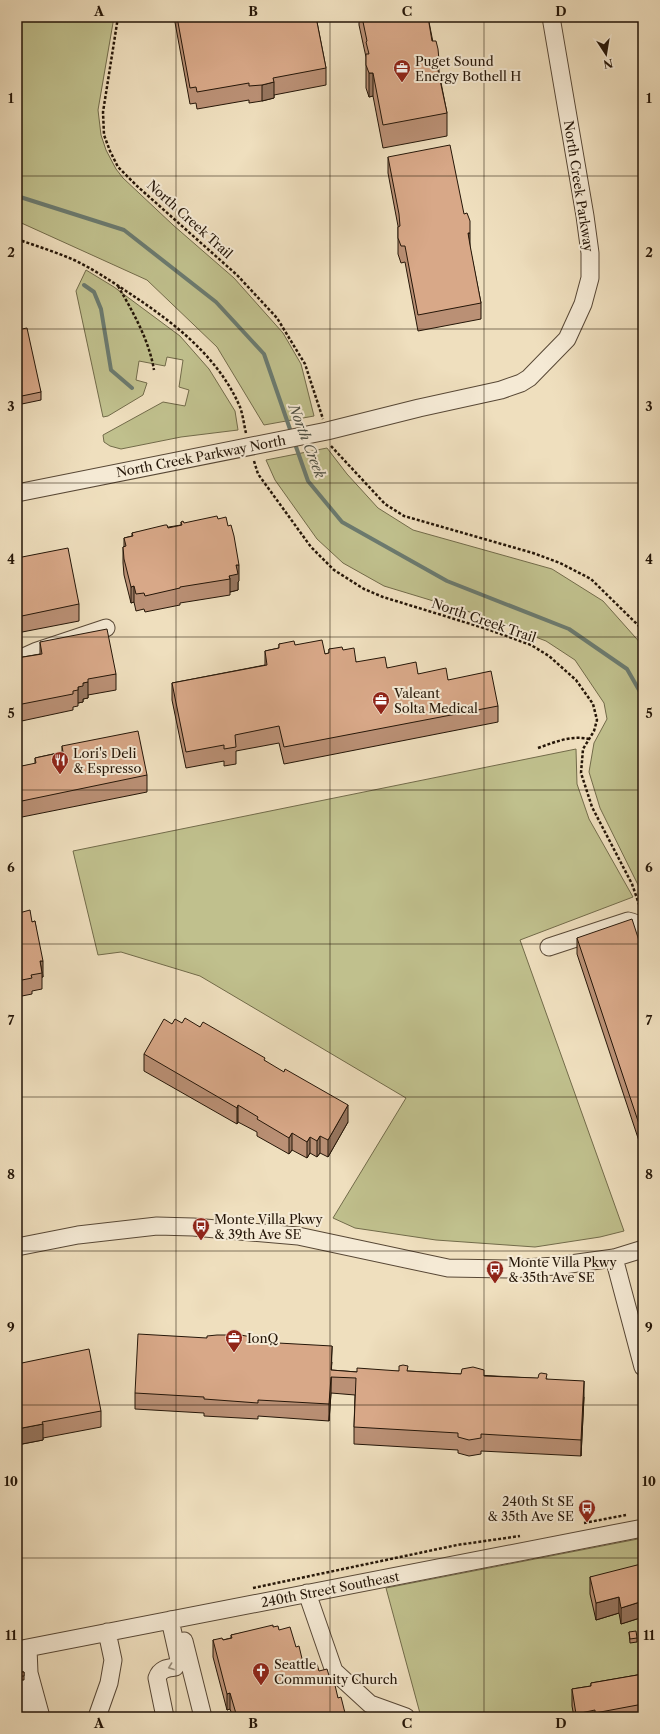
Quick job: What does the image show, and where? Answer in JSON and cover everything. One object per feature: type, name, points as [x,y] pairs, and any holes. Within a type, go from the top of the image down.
[{"type":"street","name":"North Creek Parkway","points":[[501,390],[521,383],[567,339],[583,304],[590,278],[590,253],[585,216],[551,17]]},
{"type":"street","name":"North Creek Parkway North","points":[[17,493],[308,435],[501,390]]},
{"type":"street","points":[[17,660],[37,651],[106,628]]},
{"type":"street","points":[[549,947],[628,921],[635,922],[639,926],[643,939]]},
{"type":"street","points":[[17,1247],[78,1235],[157,1226],[192,1227],[298,1236],[448,1268],[556,1266],[614,1258],[643,1249]]},
{"type":"street","points":[[614,1258],[643,1367]]},
{"type":"street","name":"240th Street Southeast","points":[[22,1649],[643,1528]]},
{"type":"street","points":[[307,1593],[334,1671],[370,1704],[406,1717]]},
{"type":"street","points":[[165,1717],[157,1678],[163,1669],[175,1666],[179,1660],[174,1619]]},
{"type":"street","points":[[174,1619],[203,1717]]},
{"type":"street","points":[[97,1717],[109,1683],[113,1660],[107,1632]]},
{"type":"street","points":[[22,1649],[41,1717]]},
{"type":"street","points":[[17,1686],[26,1717]]},
{"type":"path","name":"North Creek Trail","points":[[118,17],[103,112],[104,135],[118,167],[137,186],[237,274],[277,318],[305,364],[323,419]]},
{"type":"path","points":[[17,239],[73,260],[118,286],[155,310],[187,336],[205,353],[228,385],[240,408],[246,431]]},
{"type":"path","points":[[118,286],[133,311],[152,354],[154,370]]},
{"type":"path","points":[[331,446],[385,504],[404,516],[533,553],[560,563],[591,579],[639,624],[643,630]]},
{"type":"path","name":"North Creek Trail","points":[[254,461],[258,474],[311,547],[334,570],[364,589],[383,597],[488,629],[532,645],[549,656],[576,680],[593,704],[597,720],[583,749],[581,773],[592,808],[632,884],[643,916]]},
{"type":"path","points":[[538,748],[567,739],[579,737],[589,739]]},
{"type":"green space","points":[[17,17],[114,17],[98,110],[101,135],[106,150],[116,169],[123,178],[173,225],[234,278],[283,333],[301,364],[314,416],[264,425],[217,347],[147,280],[17,221]]},
{"type":"green space","points":[[86,270],[114,287],[180,336],[209,369],[235,411],[238,430],[181,437],[121,449],[110,446],[104,442],[103,435],[163,402],[185,406],[189,390],[179,387],[183,360],[167,357],[165,366],[139,361],[136,380],[147,383],[143,395],[108,416],[103,417],[76,291]]},
{"type":"green space","points":[[327,448],[347,474],[378,508],[413,530],[552,569],[603,601],[643,646],[643,895],[600,808],[589,772],[594,743],[607,719],[604,703],[575,660],[546,641],[473,613],[384,586],[343,563],[317,539],[275,480],[266,460]]},
{"type":"green space","points":[[576,749],[577,784],[589,819],[633,897],[520,940],[624,1231],[600,1237],[535,1247],[436,1240],[355,1228],[333,1218],[406,1098],[200,976],[121,952],[98,955],[73,851]]},
{"type":"green space","points":[[643,1538],[643,1717],[421,1717],[386,1588]]},
{"type":"building","points":[[177,17],[316,17],[326,68],[273,78],[274,82],[262,85],[249,86],[249,83],[197,92],[196,87],[190,88]]},
{"type":"building","name":"Puget Sound Energy Bothell H","points":[[362,17],[428,17],[432,41],[436,41],[438,49],[439,60],[436,61],[447,113],[383,125],[373,73],[369,73],[366,65],[366,54],[369,54]]},
{"type":"building","points":[[450,145],[464,214],[467,213],[470,221],[470,233],[468,233],[481,303],[418,315],[405,246],[401,246],[398,238],[398,227],[400,226],[399,214],[388,157]]},
{"type":"building","points":[[27,328],[41,392],[17,397],[17,330]]},
{"type":"building","points":[[217,516],[218,519],[226,517],[228,526],[231,525],[239,565],[236,565],[238,574],[229,576],[230,579],[180,587],[145,596],[144,593],[136,594],[134,586],[131,587],[124,559],[123,547],[126,546],[124,538],[133,536],[132,533],[165,525],[167,525],[168,528],[182,525],[181,522],[183,521],[184,523]]},
{"type":"building","points":[[68,548],[79,604],[17,617],[17,558]]},
{"type":"building","points":[[107,629],[116,674],[88,679],[88,682],[83,683],[83,686],[78,687],[78,690],[73,691],[73,694],[17,705],[17,658],[42,654],[40,642]]},
{"type":"building","points":[[322,640],[325,654],[329,653],[329,649],[342,647],[343,650],[354,648],[356,662],[385,657],[387,668],[416,662],[418,674],[446,668],[448,680],[491,671],[498,706],[284,747],[279,726],[235,735],[236,747],[224,749],[224,745],[186,752],[172,683],[267,665],[265,651],[279,648],[279,644],[294,641],[295,645]]},
{"type":"building","points":[[138,731],[147,775],[17,802],[17,767],[36,763],[35,758],[63,752],[62,746]]},
{"type":"building","points":[[17,910],[19,913],[30,910],[32,922],[35,921],[43,961],[40,961],[42,973],[31,975],[32,978],[17,981]]},
{"type":"building","points":[[632,919],[643,953],[643,1128],[641,1123],[639,1124],[577,938]]},
{"type":"building","points":[[185,1018],[200,1027],[203,1022],[265,1058],[264,1060],[284,1072],[285,1069],[348,1105],[328,1140],[320,1136],[317,1141],[310,1137],[307,1142],[292,1133],[289,1138],[257,1119],[258,1117],[238,1105],[237,1108],[144,1054],[164,1019],[172,1024],[175,1019],[182,1023]]},
{"type":"building","points":[[138,1334],[207,1338],[207,1336],[217,1335],[241,1335],[261,1339],[260,1342],[332,1346],[331,1370],[357,1372],[357,1368],[399,1371],[399,1366],[403,1365],[408,1366],[407,1371],[461,1374],[462,1369],[473,1367],[484,1370],[484,1376],[538,1378],[539,1374],[541,1373],[547,1374],[546,1379],[584,1381],[581,1440],[481,1434],[481,1438],[469,1440],[458,1437],[458,1433],[354,1427],[356,1378],[331,1377],[329,1404],[258,1400],[258,1403],[204,1399],[204,1397],[135,1393]]},
{"type":"building","points":[[89,1349],[101,1411],[42,1422],[43,1424],[17,1429],[17,1364]]},
{"type":"building","points":[[641,1564],[643,1574],[643,1601],[621,1608],[619,1597],[596,1603],[590,1577]]},
{"type":"building","points":[[273,1625],[273,1627],[278,1626],[279,1630],[290,1627],[296,1647],[299,1646],[304,1667],[317,1664],[319,1671],[327,1669],[331,1682],[334,1681],[338,1698],[341,1697],[346,1717],[237,1717],[230,1693],[227,1694],[213,1640],[232,1638],[231,1635]]},
{"type":"building","points":[[636,1631],[637,1638],[630,1639],[629,1632]]},
{"type":"building","points":[[20,1672],[24,1672],[24,1676],[20,1676]]},
{"type":"building","points":[[643,1674],[643,1704],[595,1713],[595,1710],[576,1714],[572,1689],[591,1686],[591,1683]]},
{"type":"waterway","name":"North Creek","points":[[17,196],[124,230],[216,302],[264,354],[292,435]]},
{"type":"waterway","points":[[84,285],[94,292],[101,309],[111,370],[132,388]]},
{"type":"waterway","name":"North Creek","points":[[294,441],[308,481],[342,522],[447,581],[569,629],[627,669],[643,697]]},
{"type":"place","name":"Puget Sound Energy Bothell H","points":[[402,83]]},
{"type":"place","name":"Valeant Solta Medical","points":[[381,715]]},
{"type":"place","name":"Lori's Deli & Espresso","points":[[60,775]]},
{"type":"place","name":"Monte Villa Pkwy & 39th Ave SE","points":[[201,1241]]},
{"type":"place","name":"Monte Villa Pkwy & 35th Ave SE","points":[[495,1284]]},
{"type":"place","name":"IonQ","points":[[234,1353]]},
{"type":"place","name":"240th St SE & 35th Ave SE","points":[[587,1523]]},
{"type":"place","name":"Seattle Community Church","points":[[261,1686]]}]
